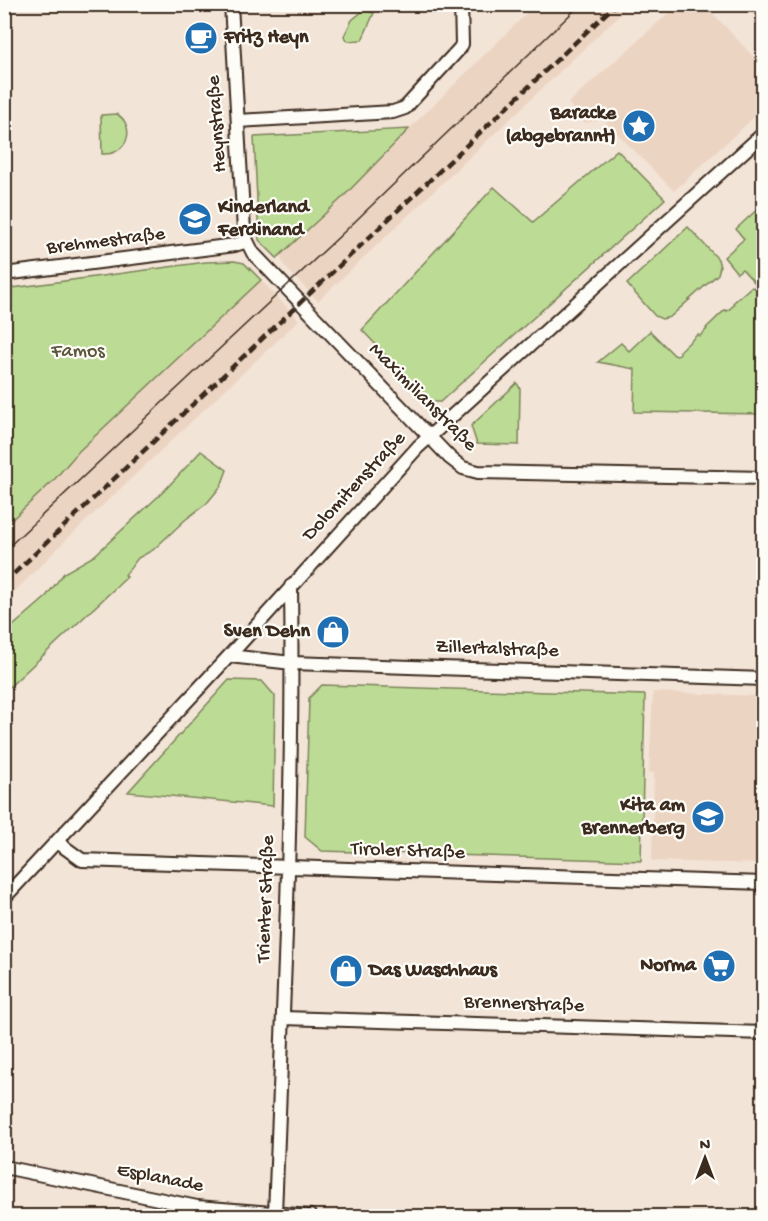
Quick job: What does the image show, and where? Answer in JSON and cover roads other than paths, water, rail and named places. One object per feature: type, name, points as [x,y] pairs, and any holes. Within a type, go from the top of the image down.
[{"type":"street","name":"Heynstraße","points":[[231,4],[244,231],[247,241]]},
{"type":"street","points":[[238,121],[393,112],[405,108],[460,48],[462,44],[460,4]]},
{"type":"street","name":"Dolomitenstraße","points":[[4,898],[229,656],[412,453],[764,133]]},
{"type":"street","name":"Brehmestraße","points":[[4,274],[235,245],[247,241]]},
{"type":"street","name":"Maximilianstraße","points":[[247,241],[253,253],[450,458],[463,468],[478,472],[764,478]]},
{"type":"street","name":"Trienter Straße","points":[[275,1214],[288,868],[292,663],[291,586]]},
{"type":"street","name":"Zillertalstraße","points":[[229,656],[292,663],[764,679]]},
{"type":"street","name":"Tiroler Straße","points":[[57,842],[82,860],[764,882]]},
{"type":"street","name":"Brennerstraße","points":[[283,1018],[764,1033]]},
{"type":"street","name":"Esplanade","points":[[4,1167],[197,1207],[310,1216]]},
{"type":"tram line","points":[[4,551],[343,233],[581,4]]},
{"type":"railway","points":[[4,583],[616,4]]},
{"type":"place","name":"Fritz Heyn","points":[[201,38]]},
{"type":"place","name":"Baracke (abgebrannt)","points":[[639,126]]},
{"type":"place","name":"Kinderland Ferdinand","points":[[195,219]]},
{"type":"place","name":"Sven Dehn","points":[[333,632]]},
{"type":"place","name":"Kita am Brennerberg","points":[[708,817]]},
{"type":"place","name":"Norma","points":[[719,966]]},
{"type":"place","name":"Das Waschhaus","points":[[346,971]]},
{"type":"park label","name":"Famos","points":[[78,352]]}]
